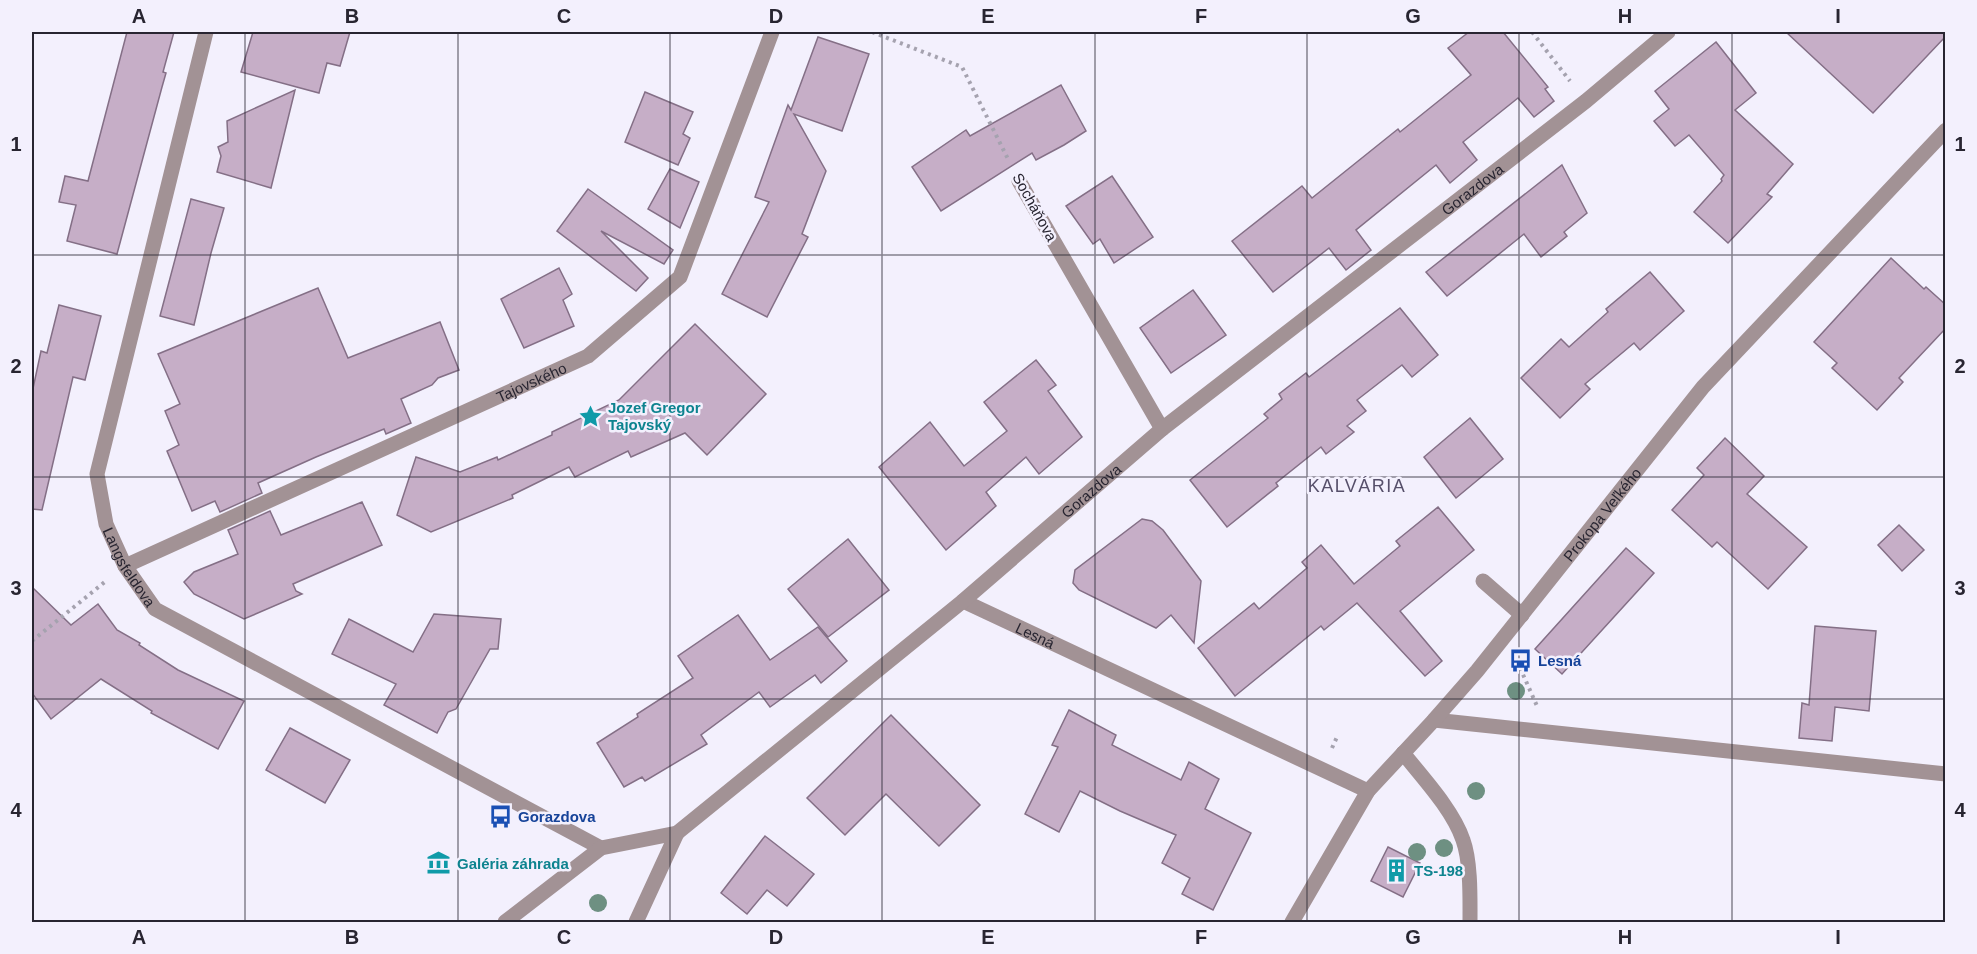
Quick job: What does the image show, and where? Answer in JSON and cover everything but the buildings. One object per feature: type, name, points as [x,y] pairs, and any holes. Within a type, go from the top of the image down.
[{"type":"street","name":"Langsfeldova","points":[[206,32],[97,474],[106,524],[125,566],[155,609],[601,848]]},
{"type":"street","name":"Tajovského","points":[[125,566],[588,356],[680,277],[772,32]]},
{"type":"street","name":"Gorazdova","points":[[505,922],[601,848],[677,833],[963,601],[1162,429],[1586,101],[1668,32]]},
{"type":"street","name":"Prokopa Veľkého","points":[[1292,922],[1368,791],[1434,720],[1505,636],[1703,387],[1946,130]]},
{"type":"street","name":"Socháňova","points":[[1019,181],[1162,429]]},
{"type":"street","points":[[1483,581],[1522,615]]},
{"type":"street","name":"Lesná","points":[[963,601],[1368,791]]},
{"type":"street","points":[[1434,720],[1946,774]]},
{"type":"street","points":[[1403,753],[1444,804],[1463,840],[1470,887],[1470,922]]},
{"type":"street","points":[[636,922],[677,833]]},
{"type":"path","name":"Socháňova","points":[[872,32],[962,67],[1019,181]]},
{"type":"path","points":[[1532,32],[1586,101]]},
{"type":"path","points":[[32,641],[125,566]]},
{"type":"path","points":[[1505,636],[1549,732]]},
{"type":"place","name":"Jozef Gregor Tajovský","points":[[590,416]]},
{"type":"place","name":"Lesná","points":[[1520,660]]},
{"type":"place","name":"Gorazdova","points":[[500,816]]},
{"type":"place","name":"Galéria záhrada","points":[[439,863]]},
{"type":"place","name":"TS-198","points":[[1396,870]]},
{"type":"district","name":"KALVÁRIA","points":[[1357,486]]}]
